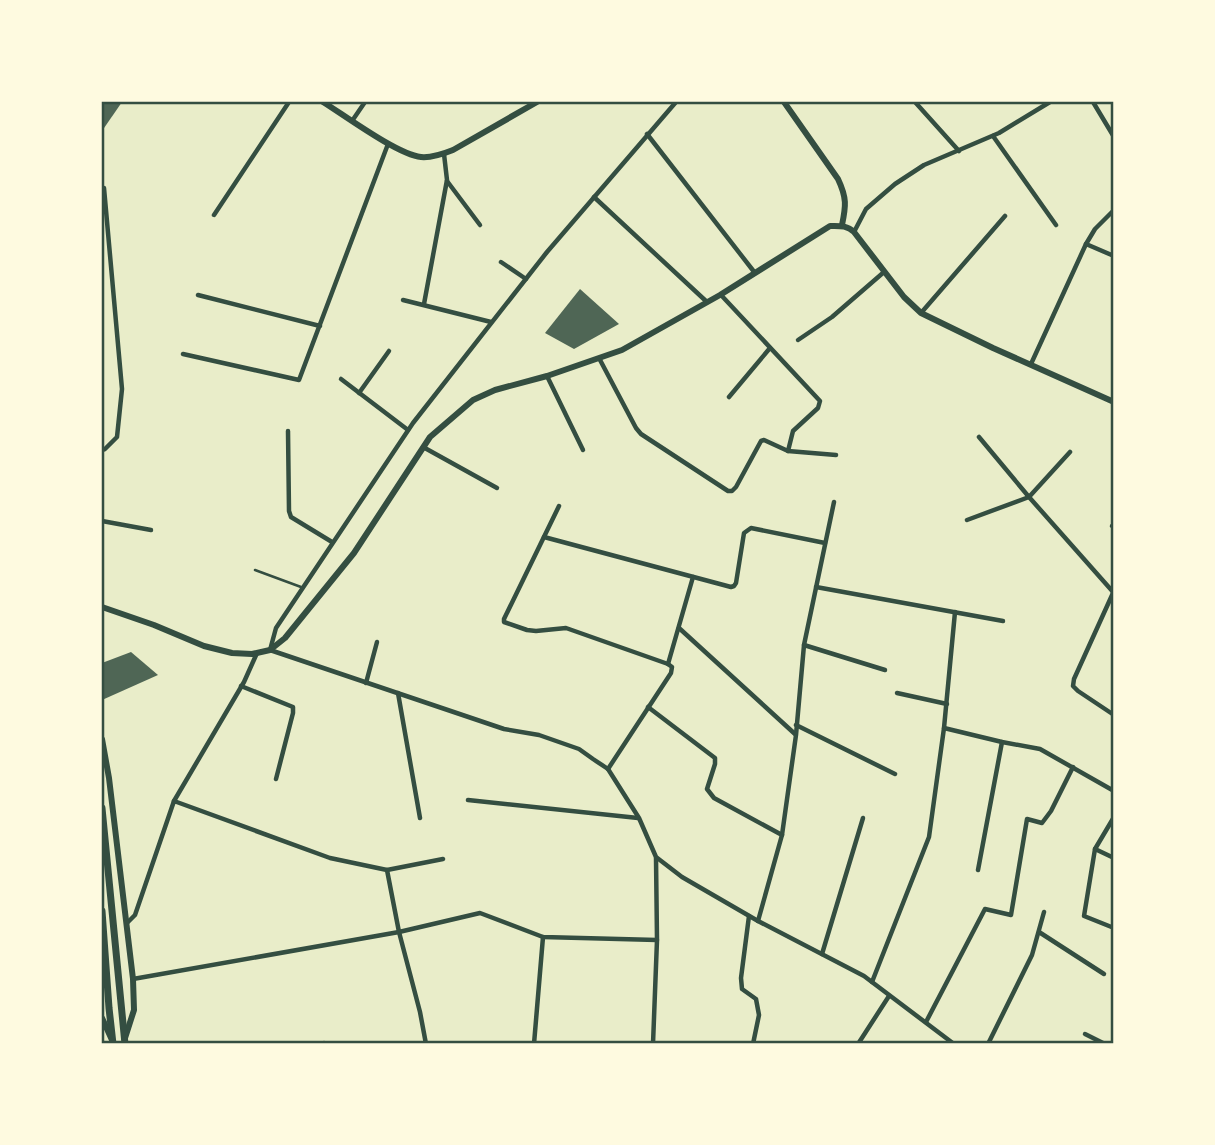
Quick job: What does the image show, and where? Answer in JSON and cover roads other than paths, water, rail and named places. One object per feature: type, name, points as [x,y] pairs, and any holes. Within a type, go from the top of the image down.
[{"type":"main road","points":[[102,808],[125,1042]]},
{"type":"main road","points":[[102,911],[113,1043]]},
{"type":"street","points":[[214,215],[289,102]]},
{"type":"street","points":[[323,102],[388,143],[418,157],[444,154],[453,150],[537,102]]},
{"type":"street","points":[[352,121],[365,102]]},
{"type":"street","points":[[270,650],[275,628],[408,430],[526,279],[676,102]]},
{"type":"street","points":[[784,102],[838,179],[846,204],[842,225]]},
{"type":"street","points":[[915,102],[959,151]]},
{"type":"street","points":[[854,232],[866,209],[923,165],[993,136],[1050,102]]},
{"type":"street","points":[[1093,102],[1114,137]]},
{"type":"street","points":[[647,134],[755,273]]},
{"type":"street","points":[[993,136],[1056,225]]},
{"type":"street","points":[[183,354],[299,380],[388,143]]},
{"type":"street","points":[[424,304],[447,180],[444,154]]},
{"type":"street","points":[[447,180],[480,225]]},
{"type":"street","points":[[102,450],[117,437],[122,388],[104,188]]},
{"type":"street","points":[[594,197],[707,302]]},
{"type":"street","points":[[1030,365],[1086,244],[1095,229],[1114,210]]},
{"type":"street","points":[[921,313],[1005,216]]},
{"type":"street","points":[[102,607],[155,625],[204,646],[232,653],[270,650],[285,638],[354,553],[430,437],[473,400],[495,390],[547,376],[622,350],[720,295],[830,226],[842,225],[854,232],[904,298],[921,313],[1114,402]]},
{"type":"street","points":[[1086,244],[1114,256]]},
{"type":"street","points":[[501,262],[526,279]]},
{"type":"street","points":[[798,340],[832,317],[884,272]]},
{"type":"street","points":[[198,295],[320,326]]},
{"type":"street","points":[[720,295],[820,401],[818,408],[793,430],[788,451]]},
{"type":"street","points":[[403,300],[491,322]]},
{"type":"street","points":[[729,397],[770,348]]},
{"type":"street","points":[[359,393],[390,351]]},
{"type":"street","points":[[599,358],[641,434],[728,491],[736,487],[761,441],[788,451],[835,455]]},
{"type":"street","points":[[547,376],[583,450]]},
{"type":"street","points":[[341,379],[408,430]]},
{"type":"street","points":[[288,431],[291,517],[332,542]]},
{"type":"street","points":[[979,437],[1113,593],[1073,686],[1114,715]]},
{"type":"street","points":[[423,447],[497,488]]},
{"type":"street","points":[[967,520],[1029,497],[1070,452]]},
{"type":"street","points":[[758,922],[782,835],[796,735],[804,645],[834,502]]},
{"type":"street","points":[[559,506],[503,619],[504,622],[536,631],[566,628],[672,667],[671,673],[608,769]]},
{"type":"street","points":[[102,521],[151,530]]},
{"type":"street","points":[[544,537],[731,587],[734,586],[747,529],[825,543]]},
{"type":"street","points":[[668,664],[693,577]]},
{"type":"street","points":[[816,587],[1003,621]]},
{"type":"street","points":[[872,982],[929,837],[947,704],[955,612]]},
{"type":"street","points":[[679,628],[796,735]]},
{"type":"street","points":[[366,682],[377,642]]},
{"type":"street","points":[[804,645],[885,670]]},
{"type":"street","points":[[270,650],[505,729],[538,735],[579,749],[608,769],[639,818],[656,857],[657,940],[653,1044]]},
{"type":"street","points":[[127,924],[135,915],[174,801],[242,687],[257,653]]},
{"type":"street","points":[[242,687],[293,707],[276,779]]},
{"type":"street","points":[[398,693],[421,818]]},
{"type":"street","points":[[897,693],[947,704]]},
{"type":"street","points":[[648,707],[715,758],[707,789],[714,798],[782,835]]},
{"type":"street","points":[[796,725],[895,774]]},
{"type":"street","points":[[944,728],[1040,749],[1114,791]]},
{"type":"street","points":[[102,739],[133,979],[134,1010],[125,1042]]},
{"type":"street","points":[[978,870],[1002,742]]},
{"type":"street","points":[[926,1022],[985,909],[1011,915],[1027,819],[1042,823],[1073,767]]},
{"type":"street","points":[[468,800],[639,818]]},
{"type":"street","points":[[174,801],[330,858],[387,870],[443,859]]},
{"type":"street","points":[[1114,817],[1095,849],[1084,916],[1114,928]]},
{"type":"street","points":[[822,954],[863,818]]},
{"type":"street","points":[[1095,849],[1114,858]]},
{"type":"street","points":[[656,857],[682,877],[758,922],[864,976],[954,1044]]},
{"type":"street","points":[[387,870],[426,1044]]},
{"type":"street","points":[[988,1044],[1032,955],[1044,912]]},
{"type":"street","points":[[133,979],[399,932],[480,913],[543,937],[657,940]]},
{"type":"street","points":[[749,916],[741,978],[742,989],[756,999],[759,1016],[754,1044]]},
{"type":"street","points":[[1038,932],[1104,974]]},
{"type":"street","points":[[534,1044],[543,937]]},
{"type":"street","points":[[858,1044],[889,996]]},
{"type":"street","points":[[102,1018],[113,1043]]},
{"type":"street","points":[[1085,1034],[1105,1044]]},
{"type":"street","points":[[599,1044],[606,1044]]},
{"type":"lane","points":[[255,570],[302,588]]}]
